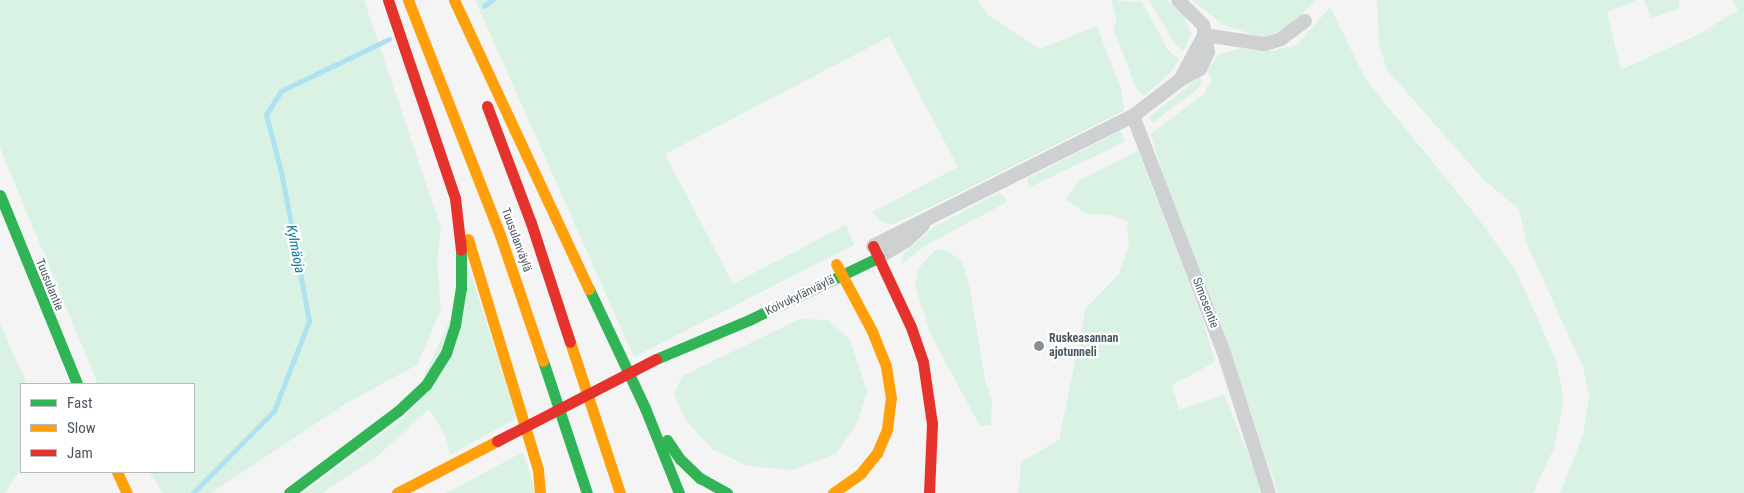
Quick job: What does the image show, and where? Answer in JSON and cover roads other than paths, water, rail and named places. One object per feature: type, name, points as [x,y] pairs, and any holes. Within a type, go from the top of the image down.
[{"type":"main road","points":[[388,0],[455,198],[544,493]]},
{"type":"main road","name":"Tuusulanväylä","points":[[408,0],[500,235],[586,493]]},
{"type":"main road","name":"Tuusulanväylä","points":[[447,0],[530,223],[620,493]]},
{"type":"main road","points":[[454,0],[645,408],[679,493]]},
{"type":"main road","name":"Tuusulantie","points":[[0,195],[77,383]]},
{"type":"main road","points":[[289,493],[398,411],[426,385],[446,354],[461,289],[462,247],[455,198]]},
{"type":"main road","points":[[876,251],[923,362],[932,424],[929,493]]},
{"type":"main road","name":"Koivukylänväylä","points":[[397,493],[656,359],[745,308],[854,255],[876,251]]},
{"type":"main road","name":"Koivukylänväylä","points":[[656,359],[751,320],[842,275],[876,251]]},
{"type":"main road","points":[[828,268],[842,275],[876,340],[886,366],[890,398],[886,429],[877,453],[860,474],[833,493]]},
{"type":"main road","points":[[645,408],[680,459],[700,478],[727,493]]},
{"type":"main road","points":[[538,470],[540,493]]},
{"type":"main road","points":[[117,473],[127,493]]},
{"type":"street","points":[[1178,0],[1198,17],[1204,35],[1265,44],[1281,39],[1305,21]]},
{"type":"street","name":"Koivukylänväylä","points":[[876,251],[906,241],[933,215],[1133,116],[1180,80],[1200,70],[1208,52],[1204,35]]},
{"type":"street","name":"Simosentie","points":[[1133,116],[1223,350],[1269,493]]},
{"type":"waterway","name":"Kylmäoja","points":[[484,6],[492,0]]},
{"type":"waterway","name":"Kylmäoja","points":[[193,493],[274,411],[309,321],[281,172],[266,115],[281,91],[389,39]]},
{"type":"place","name":"Ruskeasannan ajotunneli","points":[[1039,346]]}]
